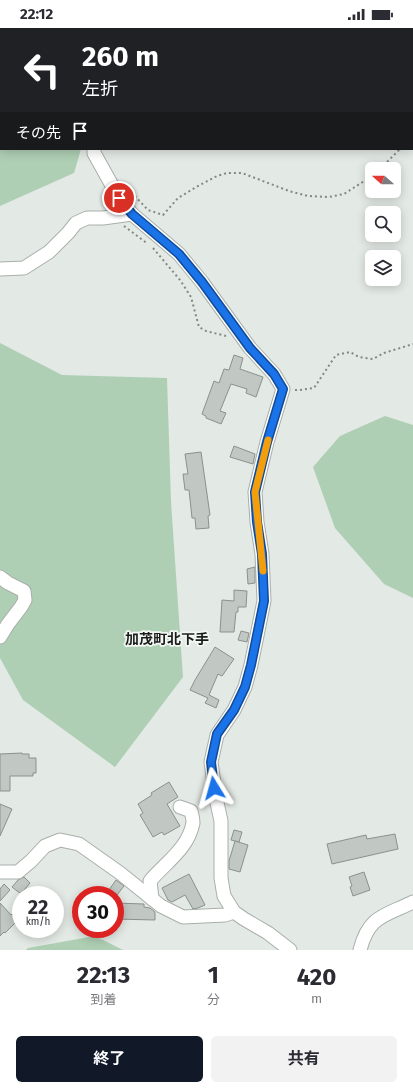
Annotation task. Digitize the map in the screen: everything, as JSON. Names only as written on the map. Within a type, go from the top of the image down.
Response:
[{"type":"street","points":[[94,150],[94,153],[119,198],[132,214],[179,254],[202,282],[244,340],[274,374],[283,389],[267,442],[255,492],[257,522],[262,554],[264,601],[245,687],[234,710],[217,734],[211,762],[221,821],[221,878],[224,896],[234,912],[268,933],[290,950]]},
{"type":"street","points":[[0,269],[24,268],[49,252],[68,234],[76,223],[87,218],[132,214]]},
{"type":"street","points":[[0,577],[24,591],[25,600],[0,637]]},
{"type":"street","points":[[152,899],[150,881],[177,854],[188,837],[193,822],[191,811],[180,807]]},
{"type":"street","points":[[0,872],[18,872],[45,846],[60,840],[79,844],[120,873],[161,906],[183,917],[225,915],[234,912]]},
{"type":"street","points":[[360,950],[363,939],[373,922],[413,902]]},
{"type":"path","points":[[387,162],[399,150]]},
{"type":"path","points":[[116,192],[132,193],[148,210],[163,215],[178,198],[217,176],[227,173],[242,174],[289,191],[308,196],[329,197],[344,194],[365,180]]},
{"type":"path","points":[[112,216],[152,247],[180,280],[191,297],[199,326],[206,331],[244,340]]},
{"type":"path","points":[[283,389],[300,390],[314,388],[336,356],[350,352],[359,357],[373,360],[384,353],[413,344]]},
{"type":"green space","points":[[0,150],[81,150],[74,173],[0,206]]},
{"type":"green space","points":[[0,343],[62,375],[167,378],[171,502],[183,677],[115,767],[23,700],[0,658]]},
{"type":"green space","points":[[385,416],[413,425],[413,598],[384,584],[335,528],[313,467],[340,436]]},
{"type":"green space","points":[[84,938],[99,938],[123,950],[26,950],[28,948]]},
{"type":"building","points":[[234,355],[243,358],[240,369],[263,377],[256,397],[246,393],[247,389],[231,384],[220,411],[226,413],[221,424],[206,418],[206,416],[202,414],[214,381],[219,383],[224,369],[229,370]]},
{"type":"building","points":[[234,446],[255,454],[253,464],[230,457]]},
{"type":"building","points":[[201,452],[210,515],[208,516],[209,528],[196,529],[195,518],[192,518],[189,490],[185,490],[183,474],[188,474],[185,454]]},
{"type":"building","points":[[255,567],[255,583],[248,584],[247,569]]},
{"type":"building","points":[[234,590],[247,591],[246,607],[238,607],[234,632],[220,632],[222,600],[234,601]]},
{"type":"building","points":[[241,631],[249,633],[247,642],[238,640]]},
{"type":"building","points":[[215,647],[234,659],[222,676],[218,674],[209,695],[219,700],[216,708],[205,703],[208,698],[190,690]]},
{"type":"building","points":[[0,754],[29,754],[29,758],[36,758],[36,773],[33,773],[33,776],[10,776],[10,791],[0,791]]},
{"type":"building","points":[[169,782],[178,797],[167,804],[180,826],[164,835],[162,832],[153,837],[140,815],[143,813],[138,804],[152,795],[151,793]]},
{"type":"building","points":[[0,804],[12,809],[0,836]]},
{"type":"building","points":[[234,830],[242,832],[239,842],[231,840]]},
{"type":"building","points":[[395,834],[398,849],[332,864],[327,844],[366,835],[367,839]]},
{"type":"building","points":[[235,841],[248,845],[240,872],[229,869],[229,861]]},
{"type":"building","points":[[364,872],[370,890],[353,896],[349,877]]},
{"type":"building","points":[[189,874],[205,905],[193,909],[185,895],[172,902],[168,900],[162,888]]},
{"type":"building","points":[[24,877],[30,883],[28,886],[13,886],[18,880]]},
{"type":"building","points":[[116,880],[124,886],[112,886]]},
{"type":"building","points":[[4,884],[10,890],[0,901],[0,889]]},
{"type":"building","points":[[0,903],[11,915],[12,914],[12,926],[0,936]]},
{"type":"building","points":[[124,903],[144,904],[144,907],[150,908],[155,912],[155,920],[124,919]]},
{"type":"slow traffic","points":[[263,571],[255,492],[268,440]]},
{"type":"district","name":"加茂町北下手","points":[[167,639]]},
{"type":"route","points":[[119,198],[132,214],[179,254],[202,282],[250,348],[274,374],[283,389],[267,442],[255,492],[257,522],[262,554],[264,601],[245,687],[234,710],[217,734],[211,762],[214,788]]}]
